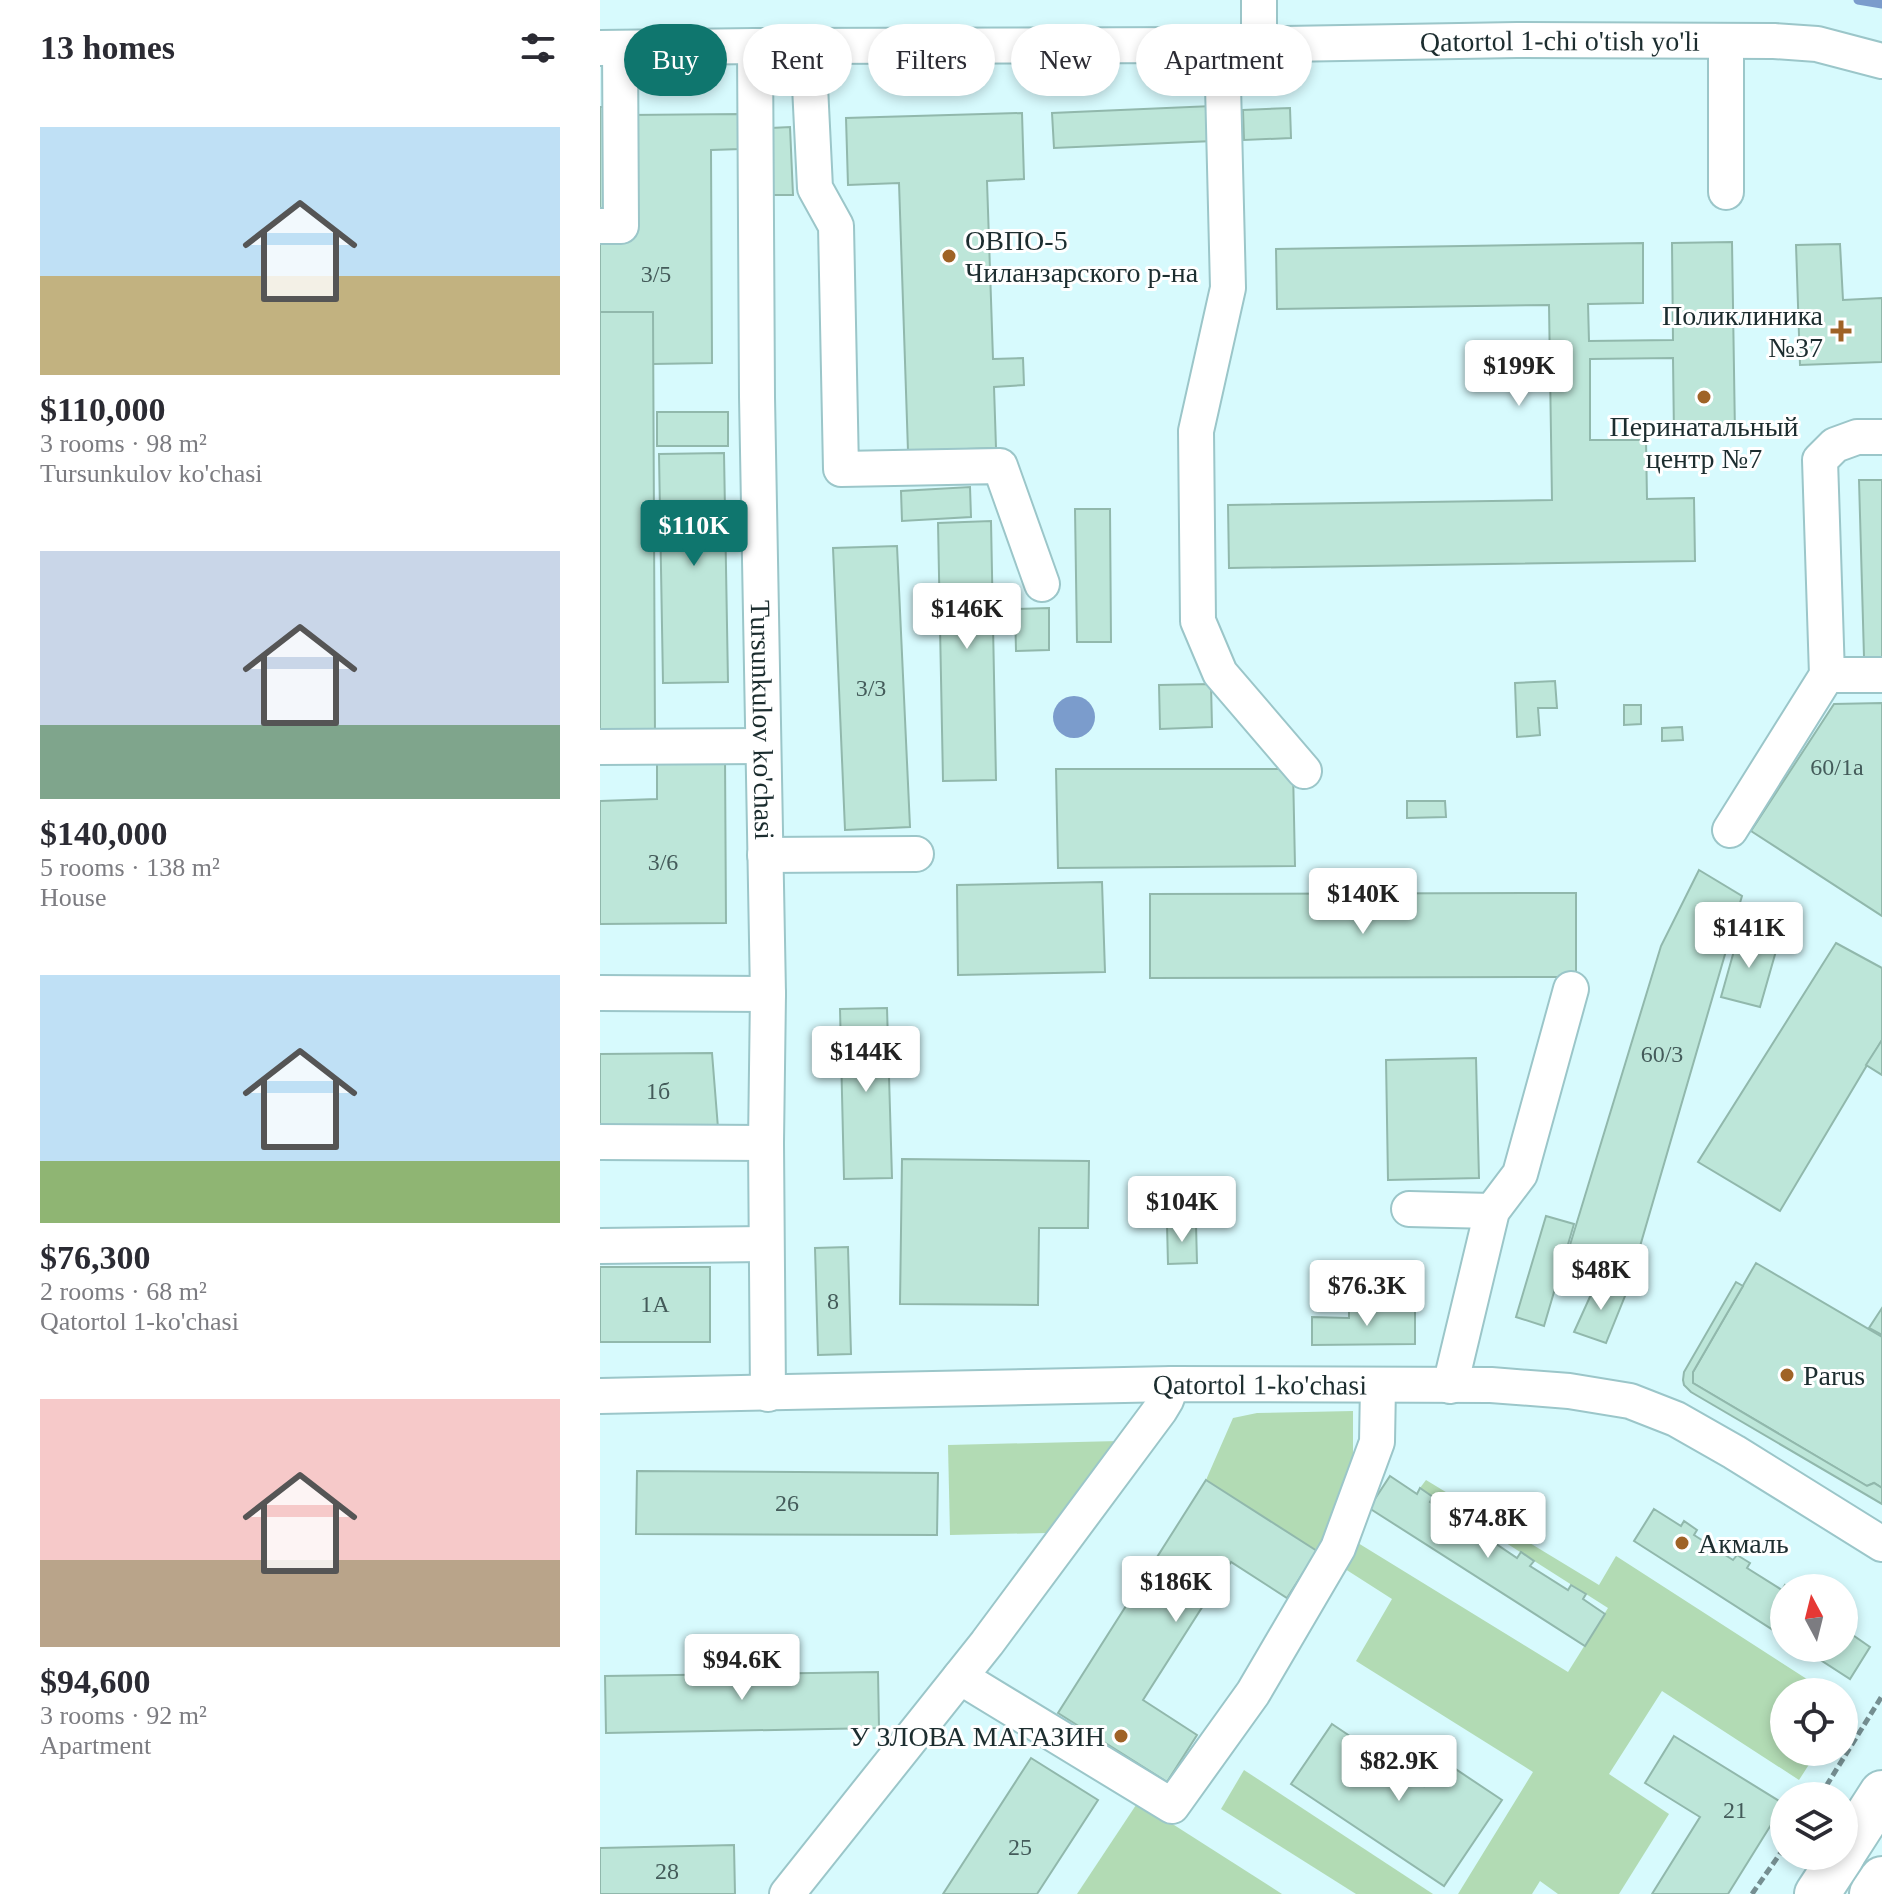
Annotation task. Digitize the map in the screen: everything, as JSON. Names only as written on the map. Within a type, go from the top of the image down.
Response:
[{"type":"main road","points":[[1858,1831],[1882,1793]]},
{"type":"main road","points":[[1817,1894],[1833,1870]]},
{"type":"main road","points":[[1872,1894],[1882,1879]]},
{"type":"street","points":[[1259,1],[1259,24]]},
{"type":"street","points":[[1726,41],[1726,192]]},
{"type":"street","name":"Qatortol 1-chi o'tish yo'li","points":[[1312,43],[1774,41],[1817,44],[1882,61]]},
{"type":"street","name":"Qatortol 1-chi o'tish yo'li","points":[[852,45],[1136,45]]},
{"type":"street","name":"Qatortol 1-chi o'tish yo'li","points":[[610,48],[743,46]]},
{"type":"street","points":[[600,226],[621,226],[610,48]]},
{"type":"street","name":"Tursunkulov ko'chasi","points":[[755,96],[768,994],[768,1394]]},
{"type":"street","points":[[810,96],[815,188],[836,226],[841,469],[1000,466],[1042,584]]},
{"type":"street","points":[[1223,96],[1228,288],[1196,431],[1198,621],[1220,673],[1304,771]]},
{"type":"street","points":[[1730,830],[1827,675],[1820,460],[1835,445],[1857,437],[1882,437]]},
{"type":"street","points":[[1827,675],[1882,675]]},
{"type":"street","points":[[600,747],[763,746]]},
{"type":"street","points":[[765,855],[916,854]]},
{"type":"street","points":[[1450,1386],[1492,1211],[1520,1174],[1571,989]]},
{"type":"street","points":[[600,993],[768,994]]},
{"type":"street","points":[[600,1142],[766,1143]]},
{"type":"street","points":[[1409,1209],[1492,1211]]},
{"type":"street","points":[[600,1246],[766,1244]]},
{"type":"street","points":[[787,1894],[987,1643],[1160,1410],[1172,1384]]},
{"type":"street","name":"Qatortol 1-ko'chasi","points":[[600,1396],[1172,1384],[1511,1386],[1569,1391],[1613,1397],[1676,1419],[1882,1544]]},
{"type":"street","points":[[960,1677],[1172,1806],[1253,1693],[1338,1548],[1377,1442],[1378,1386]]},
{"type":"path","points":[[1829,1782],[1882,1696]]},
{"type":"path","points":[[1752,1894],[1770,1868]]},
{"type":"green space","points":[[1353,1411],[1353,1512],[1358,1543],[1568,1672],[1608,1608],[1420,1488],[1426,1480],[1599,1585],[1616,1556],[1770,1655],[1770,1662],[1780,1662],[1805,1678],[1770,1678],[1770,1761],[1662,1691],[1609,1774],[1669,1814],[1619,1894],[1558,1894],[1540,1881],[1532,1894],[1458,1894],[1533,1772],[1356,1661],[1392,1599],[1206,1480],[1233,1418],[1257,1413]]},
{"type":"green space","points":[[1119,1441],[1048,1533],[950,1535],[948,1445]]},
{"type":"green space","points":[[1777,1766],[1808,1766],[1799,1780]]},
{"type":"green space","points":[[1244,1770],[1433,1894],[1356,1894],[1221,1809]]},
{"type":"green space","points":[[1138,1802],[1282,1894],[1077,1894]]},
{"type":"water","points":[[1074,696],[1089,702],[1095,717],[1089,732],[1074,738],[1059,732],[1053,717],[1059,702]]},
{"type":"building","points":[[1212,106],[1213,141],[1054,148],[1052,113]]},
{"type":"building","points":[[600,107],[612,107],[612,215],[600,215]]},
{"type":"building","points":[[1290,108],[1291,138],[1244,140],[1243,110]]},
{"type":"building","points":[[1022,113],[1024,179],[987,181],[993,359],[1023,358],[1024,385],[994,387],[996,448],[908,451],[899,183],[848,185],[846,118]]},
{"type":"building","points":[[741,114],[741,149],[711,150],[712,363],[653,364],[653,312],[600,312],[600,236],[629,115]]},
{"type":"building","points":[[790,127],[793,195],[773,195],[771,128]]},
{"type":"building","name":"Перинатальный центр №7","points":[[1732,242],[1735,434],[1674,435],[1673,358],[1590,359],[1590,440],[1646,440],[1647,499],[1694,498],[1695,561],[1229,568],[1228,505],[1552,500],[1549,305],[1277,309],[1276,249],[1643,243],[1643,303],[1588,304],[1589,341],[1673,340],[1672,243]]},
{"type":"building","name":"Поликлиника №37","points":[[1840,244],[1843,300],[1882,298],[1882,362],[1800,365],[1796,245]]},
{"type":"building","points":[[600,312],[653,312],[655,740],[600,740]]},
{"type":"building","points":[[657,412],[728,412],[728,446],[657,446]]},
{"type":"building","points":[[724,453],[728,682],[663,683],[659,454]]},
{"type":"building","points":[[1859,480],[1882,480],[1882,657],[1864,657]]},
{"type":"building","points":[[970,487],[971,517],[902,521],[901,491]]},
{"type":"building","points":[[1075,509],[1110,509],[1111,642],[1077,642]]},
{"type":"building","points":[[991,521],[996,780],[943,781],[938,523]]},
{"type":"building","points":[[897,546],[910,827],[845,830],[833,548]]},
{"type":"building","points":[[1049,608],[1049,650],[1016,651],[1015,609]]},
{"type":"building","points":[[1555,681],[1557,708],[1538,708],[1540,735],[1517,737],[1515,683]]},
{"type":"building","points":[[1211,684],[1212,727],[1160,729],[1159,685]]},
{"type":"building","points":[[1882,703],[1882,916],[1751,831],[1834,704]]},
{"type":"building","points":[[1624,705],[1641,705],[1641,724],[1624,725]]},
{"type":"building","points":[[1682,727],[1683,740],[1662,741],[1662,728]]},
{"type":"building","points":[[725,755],[726,923],[600,924],[600,801],[657,799],[657,756]]},
{"type":"building","points":[[1056,769],[1293,769],[1295,866],[1058,868]]},
{"type":"building","points":[[1407,801],[1445,801],[1446,817],[1407,818]]},
{"type":"building","points":[[1699,870],[1742,896],[1627,1291],[1563,1268],[1661,946]]},
{"type":"building","points":[[1102,882],[1105,972],[958,975],[957,885]]},
{"type":"building","points":[[1576,893],[1576,977],[1150,978],[1150,894]]},
{"type":"building","points":[[1739,933],[1778,944],[1760,1007],[1721,997]]},
{"type":"building","points":[[1836,943],[1882,968],[1882,1040],[1780,1211],[1698,1162]]},
{"type":"building","points":[[887,1008],[892,1178],[844,1179],[840,1009]]},
{"type":"building","points":[[1882,1040],[1882,1075],[1866,1065]]},
{"type":"building","points":[[712,1053],[718,1128],[600,1129],[600,1054]]},
{"type":"building","points":[[1476,1058],[1479,1178],[1388,1180],[1386,1060]]},
{"type":"building","points":[[902,1159],[1089,1161],[1088,1228],[1039,1228],[1038,1305],[900,1304]]},
{"type":"building","points":[[1546,1216],[1574,1224],[1544,1326],[1516,1317]]},
{"type":"building","points":[[1167,1224],[1196,1224],[1197,1263],[1168,1264]]},
{"type":"building","points":[[848,1247],[851,1354],[818,1355],[815,1248]]},
{"type":"building","name":"Parus","points":[[1756,1263],[1882,1337],[1882,1488],[1874,1483],[1867,1486],[1693,1383],[1693,1372]]},
{"type":"building","points":[[600,1267],[710,1267],[710,1342],[600,1342]]},
{"type":"building","points":[[1598,1279],[1627,1291],[1606,1343],[1574,1332]]},
{"type":"building","points":[[1736,1282],[1743,1286],[1693,1372],[1693,1383],[1867,1486],[1874,1483],[1882,1488],[1882,1504],[1684,1385],[1684,1372]]},
{"type":"building","points":[[1349,1308],[1415,1308],[1415,1344],[1312,1345],[1312,1317],[1349,1318]]},
{"type":"building","points":[[1882,1308],[1882,1335],[1869,1328]]},
{"type":"building","points":[[637,1471],[938,1473],[937,1535],[636,1534]]},
{"type":"building","points":[[1390,1476],[1417,1494],[1420,1488],[1433,1497],[1430,1502],[1469,1527],[1473,1522],[1486,1531],[1483,1535],[1517,1558],[1521,1552],[1534,1561],[1530,1566],[1568,1590],[1571,1585],[1586,1594],[1583,1599],[1605,1614],[1585,1646],[1369,1508]]},
{"type":"building","points":[[1206,1480],[1317,1551],[1287,1598],[1231,1562],[1143,1700],[1197,1735],[1167,1782],[1058,1713]]},
{"type":"building","points":[[1654,1509],[1681,1526],[1684,1521],[1697,1530],[1694,1535],[1733,1560],[1737,1555],[1750,1563],[1747,1568],[1770,1582],[1770,1628],[1634,1541]]},
{"type":"building","points":[[1858,1639],[1870,1647],[1848,1678],[1824,1662],[1858,1662]]},
{"type":"building","points":[[878,1672],[879,1728],[606,1733],[605,1676]]},
{"type":"building","points":[[1332,1724],[1424,1786],[1442,1760],[1502,1800],[1444,1886],[1291,1784]]},
{"type":"building","points":[[1674,1736],[1770,1795],[1770,1826],[1728,1894],[1652,1894],[1700,1817],[1645,1783]]},
{"type":"building","points":[[1031,1758],[1098,1800],[1037,1894],[943,1894]]},
{"type":"building","points":[[734,1845],[735,1894],[600,1894],[600,1848]]},
{"type":"waterway","points":[[1858,0],[1882,4]]},
{"type":"place","name":"ОВПО-5 Чиланзарского р-на","points":[[949,256]]},
{"type":"place","name":"Поликлиника №37","points":[[1841,331]]},
{"type":"place","name":"Перинатальный центр №7","points":[[1704,397]]},
{"type":"place","name":"Parus","points":[[1787,1375]]},
{"type":"place","name":"Акмаль","points":[[1682,1543]]},
{"type":"place","name":"У ЗЛОВА МАГАЗИН","points":[[1121,1736]]}]
